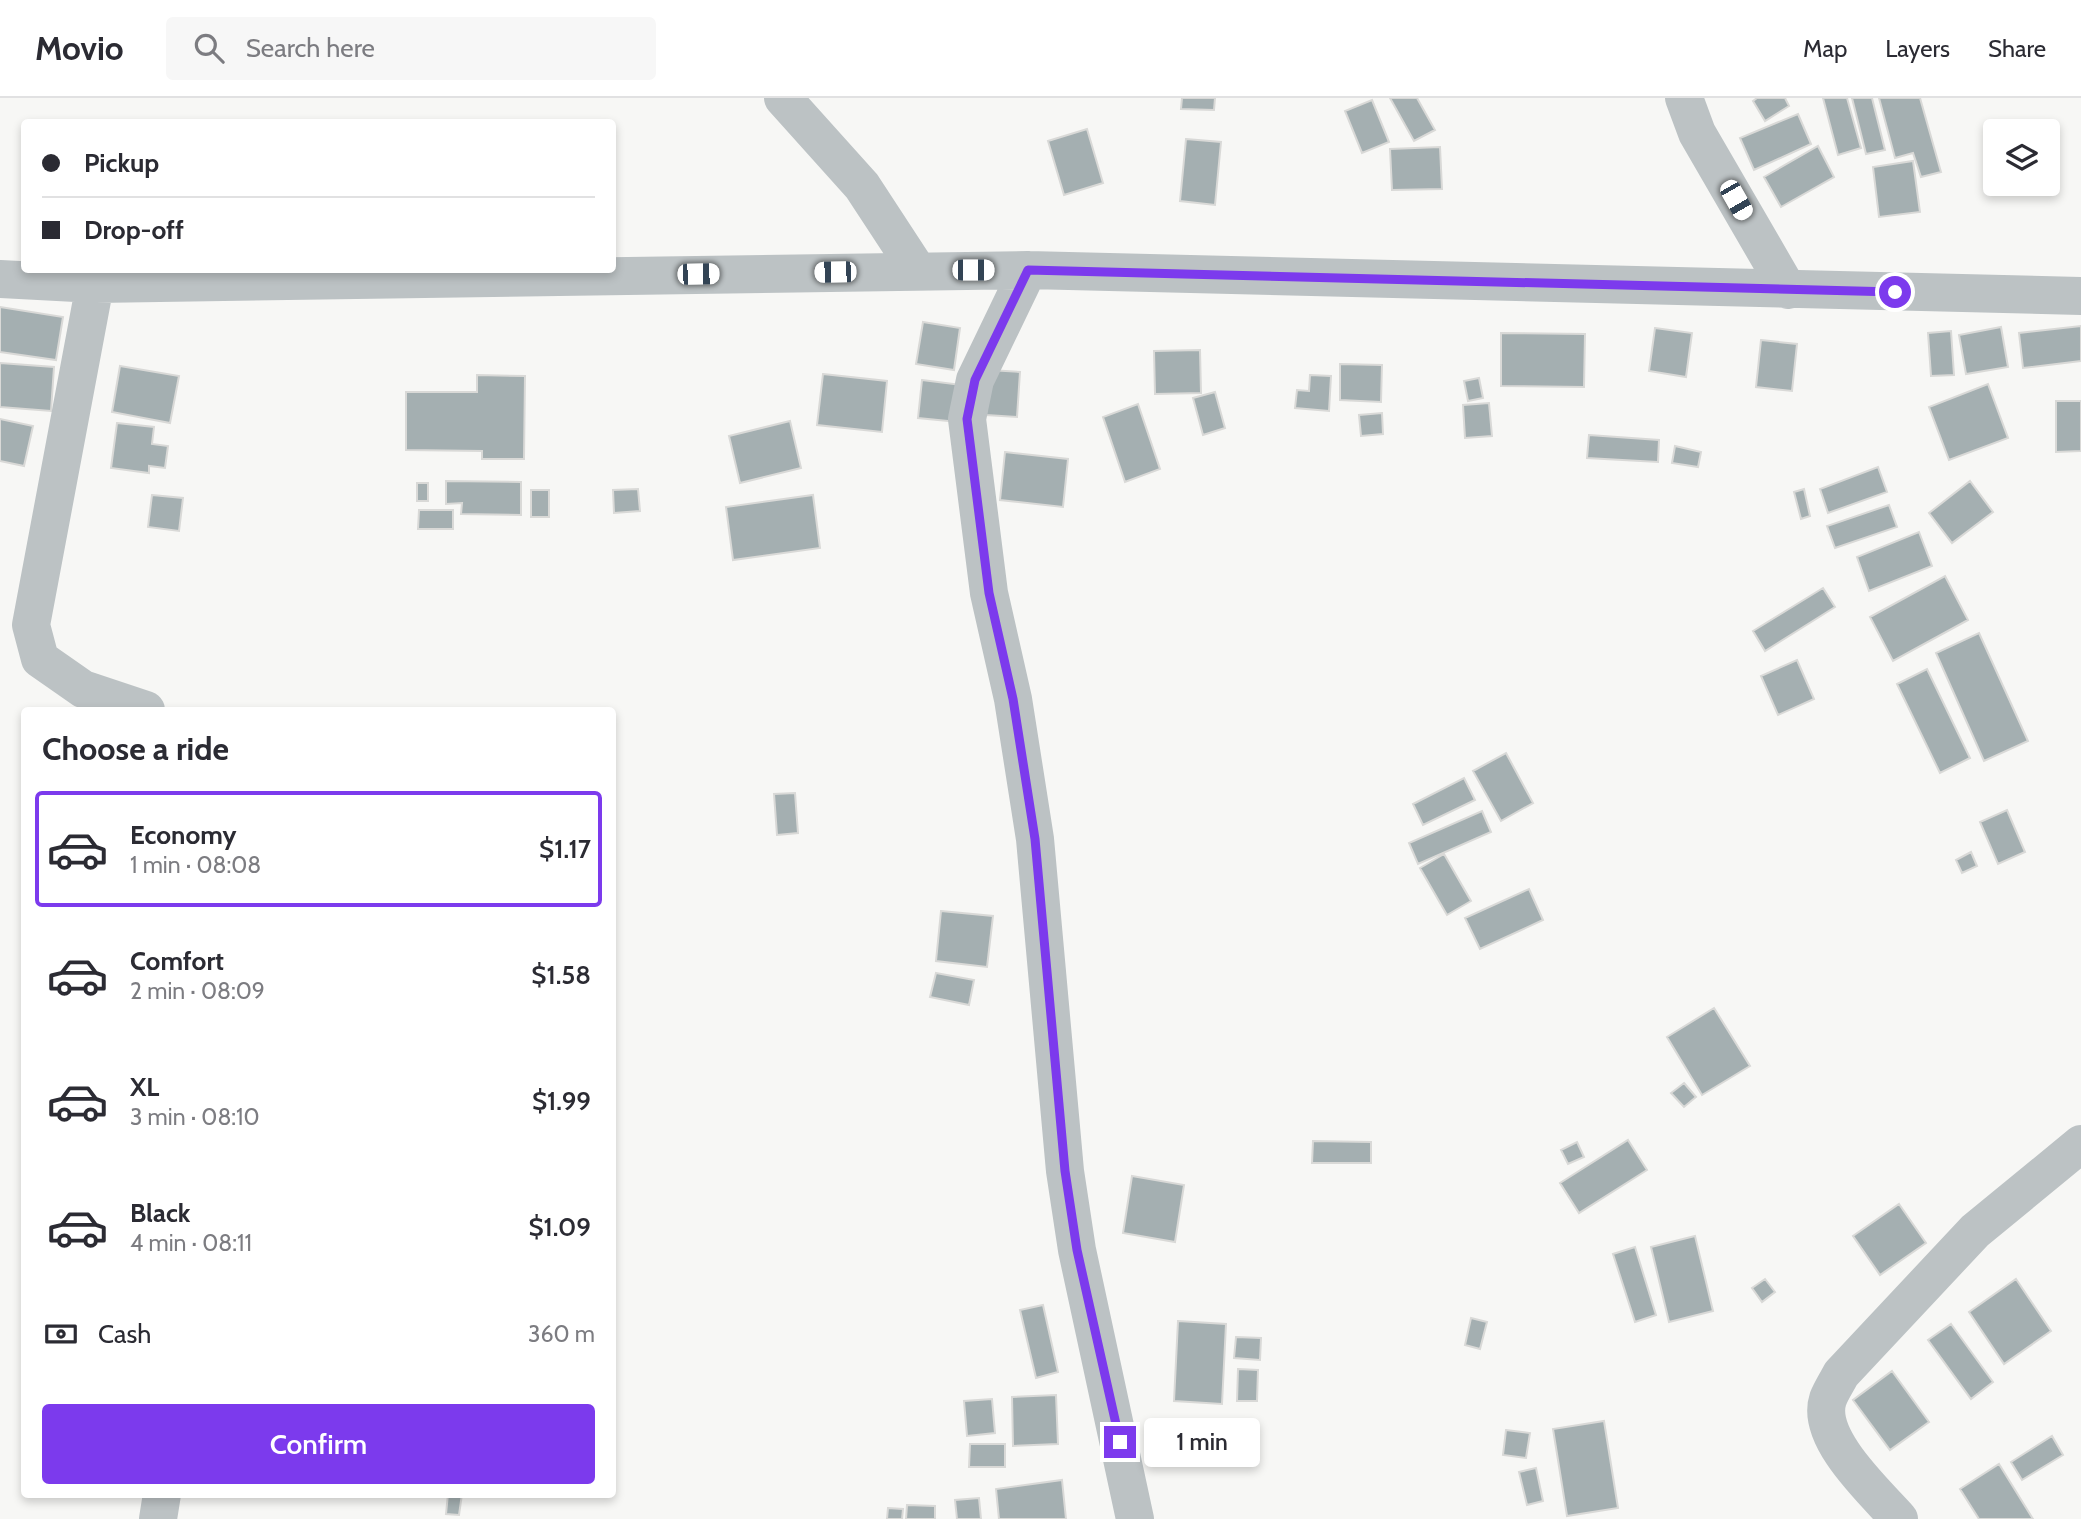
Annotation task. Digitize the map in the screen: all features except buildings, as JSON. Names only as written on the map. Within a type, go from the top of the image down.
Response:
[{"type":"street","points":[[783,98],[862,186],[917,270]]},
{"type":"street","points":[[1684,98],[1697,133],[1788,290]]},
{"type":"street","points":[[1028,270],[975,380],[967,419],[989,593],[1013,699],[1035,839],[1065,1171],[1077,1250],[1101,1350],[1135,1519]]},
{"type":"street","points":[[0,279],[94,284],[1028,270],[2081,296]]},
{"type":"street","points":[[94,284],[31,625],[40,659],[83,689],[137,707]]},
{"type":"street","points":[[1899,1519],[1840,1451],[1829,1428],[1827,1401],[1841,1374],[1975,1231],[2081,1144]]},
{"type":"street","points":[[158,1519],[161,1498]]},
{"type":"route","points":[[1120,1442],[1077,1250],[1065,1171],[1035,839],[1013,699],[989,593],[967,419],[975,380],[1028,270],[1895,292]]}]
